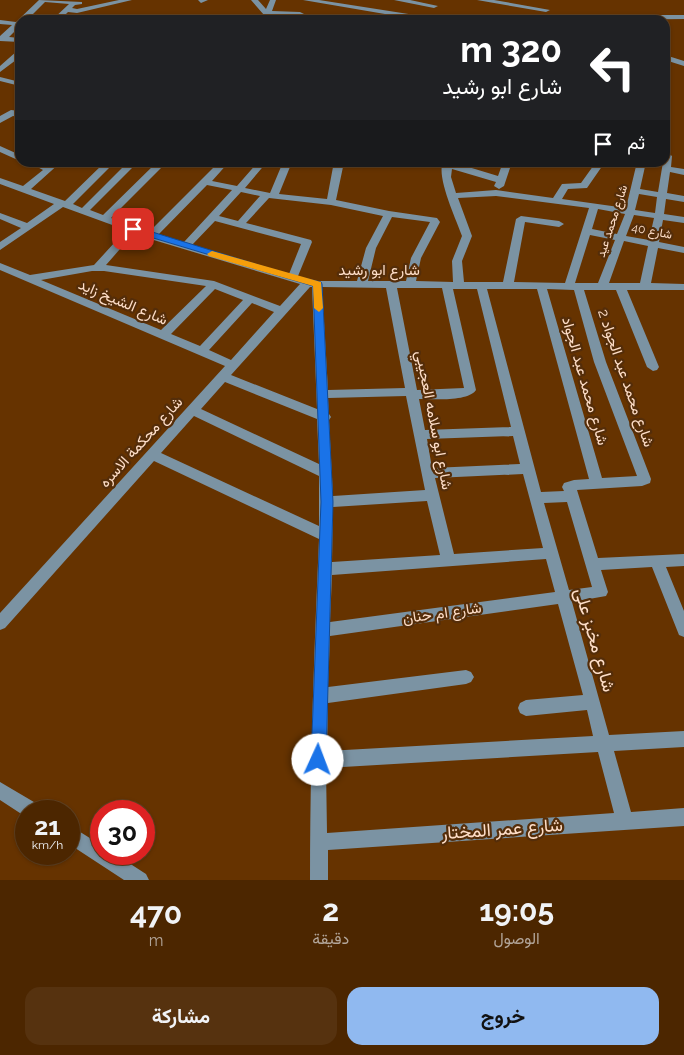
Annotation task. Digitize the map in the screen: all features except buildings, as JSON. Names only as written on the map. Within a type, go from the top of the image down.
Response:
[{"type":"street","points":[[28,15],[44,0],[81,2]]},
{"type":"street","points":[[67,10],[77,11],[128,0]]},
{"type":"street","points":[[254,0],[266,15]]},
{"type":"street","points":[[267,15],[273,0]]},
{"type":"street","points":[[301,15],[306,0],[388,15]]},
{"type":"street","points":[[397,0],[434,6]]},
{"type":"street","points":[[480,0],[546,10]]},
{"type":"street","points":[[62,15],[81,2]]},
{"type":"street","points":[[73,15],[77,11],[81,2]]},
{"type":"street","points":[[672,18],[684,17]]},
{"type":"street","points":[[672,18],[684,21]]},
{"type":"street","points":[[0,22],[15,22]]},
{"type":"street","points":[[2,39],[15,27]]},
{"type":"street","points":[[2,39],[15,40]]},
{"type":"street","points":[[0,70],[15,57]]},
{"type":"street","points":[[670,59],[684,64]]},
{"type":"street","points":[[0,78],[15,66]]},
{"type":"street","points":[[0,78],[15,82]]},
{"type":"street","points":[[0,150],[15,154]]},
{"type":"street","points":[[44,167],[49,169]]},
{"type":"street","points":[[24,190],[51,167]]},
{"type":"street","points":[[0,247],[64,204],[105,167]]},
{"type":"street","points":[[84,211],[129,167]]},
{"type":"street","points":[[105,219],[158,167]]},
{"type":"street","points":[[150,236],[221,167]]},
{"type":"street","points":[[186,246],[238,189],[271,167]]},
{"type":"street","points":[[240,224],[270,196],[274,167]]},
{"type":"street","points":[[331,202],[338,167]]},
{"type":"street","points":[[323,394],[464,393],[470,390],[456,333],[453,285],[458,256],[467,236],[446,177],[447,167]]},
{"type":"street","points":[[457,167],[501,180]]},
{"type":"street","points":[[496,193],[506,167]]},
{"type":"street","points":[[556,201],[565,186],[584,186],[597,167]]},
{"type":"street","name":"شارع محمد عيد","points":[[602,287],[630,212],[641,167]]},
{"type":"street","points":[[645,287],[666,169],[684,172]]},
{"type":"street","name":"شارع ابو رشيد","points":[[0,182],[150,236],[312,284],[682,287]]},
{"type":"street","points":[[205,182],[270,196],[331,202],[389,214],[433,220],[435,222],[416,258],[410,285]]},
{"type":"street","points":[[636,191],[684,199]]},
{"type":"street","points":[[453,196],[496,193],[684,220]]},
{"type":"street","points":[[574,286],[586,231],[594,206]]},
{"type":"street","points":[[362,285],[368,255],[380,227],[389,214]]},
{"type":"street","points":[[0,216],[28,227]]},
{"type":"street","points":[[212,217],[307,242],[308,244],[292,278]]},
{"type":"street","points":[[508,286],[521,219],[559,224]]},
{"type":"street","points":[[97,268],[133,229]]},
{"type":"street","name":"شارع 40","points":[[586,231],[684,250]]},
{"type":"street","name":"شارع الشيخ زايد","points":[[0,266],[233,365]]},
{"type":"street","points":[[30,278],[97,268],[214,284],[282,311]]},
{"type":"street","points":[[163,335],[214,284]]},
{"type":"street","points":[[312,284],[323,394],[327,502],[326,569],[321,630],[318,760],[320,880]]},
{"type":"street","name":"شارع محكمة الاسره","points":[[0,623],[222,376],[282,311],[312,284]]},
{"type":"street","name":"شارع ابو سلامه العجيبي","points":[[391,285],[419,435],[449,561]]},
{"type":"street","name":"شارع مخبز على","points":[[481,285],[528,469],[626,821]]},
{"type":"street","name":"شارع محمد عبد الجواد","points":[[541,286],[597,484]]},
{"type":"street","name":"شارع محمد عبد الجواد 2","points":[[574,286],[600,362],[645,479],[642,481],[597,484]]},
{"type":"street","points":[[620,287],[653,368]]},
{"type":"street","points":[[682,287],[684,300]]},
{"type":"street","points":[[202,352],[250,299]]},
{"type":"street","points":[[222,376],[324,417]]},
{"type":"street","points":[[192,410],[326,473]]},
{"type":"street","points":[[419,435],[518,431]]},
{"type":"street","points":[[152,454],[327,536]]},
{"type":"street","points":[[427,473],[528,469]]},
{"type":"street","points":[[597,484],[570,486],[568,490],[593,564],[684,560]]},
{"type":"street","points":[[327,502],[433,495]]},
{"type":"street","points":[[536,498],[571,496]]},
{"type":"street","points":[[326,569],[551,553]]},
{"type":"street","points":[[657,561],[684,630]]},
{"type":"street","name":"شارع ام حنان","points":[[321,630],[602,592],[593,564]]},
{"type":"street","points":[[320,696],[466,676]]},
{"type":"street","points":[[526,708],[593,702]]},
{"type":"street","points":[[318,760],[684,739]]},
{"type":"street","points":[[0,790],[15,800]]},
{"type":"street","name":"شارع عمر المختار","points":[[320,842],[684,817]]},
{"type":"street","points":[[80,841],[140,880]]},
{"type":"slow traffic","points":[[212,254],[307,283],[317,284],[319,308]]},
{"type":"route","points":[[133,229],[150,236],[307,283],[317,284],[327,502],[326,569],[321,630],[318,760]]}]
